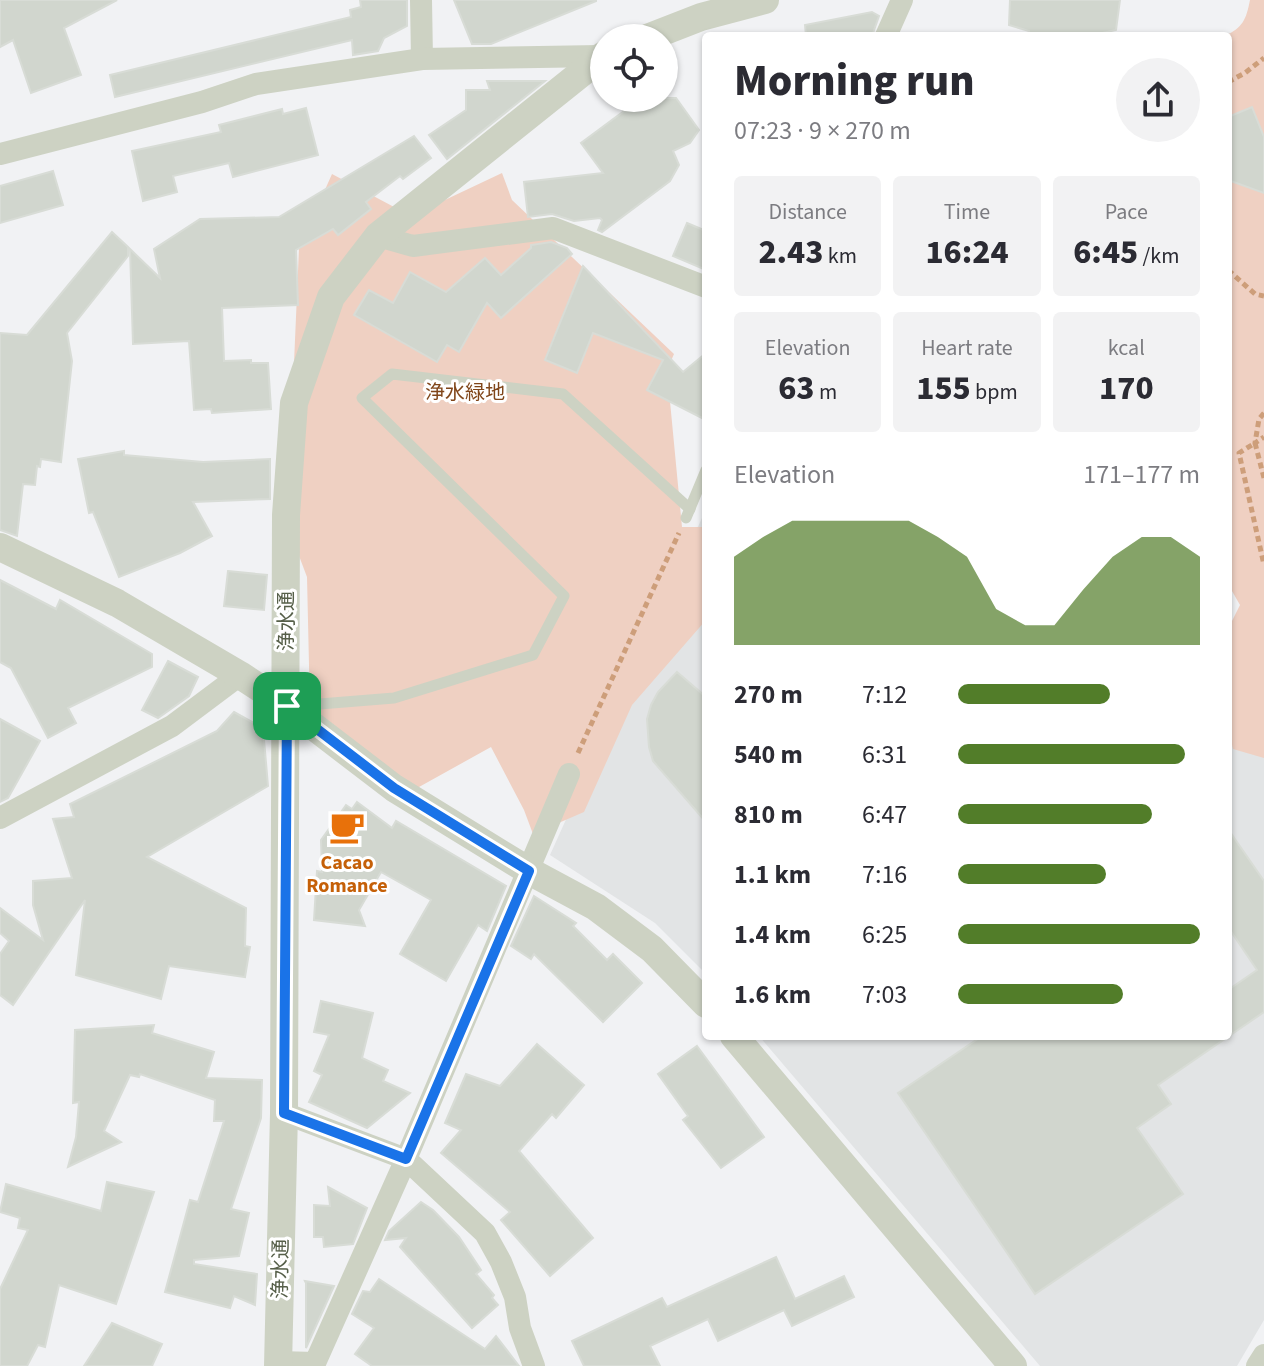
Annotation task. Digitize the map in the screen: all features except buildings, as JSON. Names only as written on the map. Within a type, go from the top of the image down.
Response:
[{"type":"street","points":[[421,0],[422,59]]},
{"type":"street","points":[[678,26],[765,0]]},
{"type":"street","points":[[888,32],[902,0]]},
{"type":"street","points":[[0,154],[202,102],[256,84],[422,59],[590,56]]},
{"type":"street","name":"浄水通","points":[[278,1364],[284,1113],[286,515],[294,403],[331,297],[378,236],[590,66]]},
{"type":"street","points":[[378,236],[413,246],[553,228],[702,285]]},
{"type":"street","points":[[0,547],[117,603],[240,675],[287,706],[394,788],[529,871],[596,907],[652,949],[702,1000]]},
{"type":"street","points":[[0,818],[172,726],[240,675]]},
{"type":"street","points":[[278,1364],[315,1363],[406,1159],[569,774]]},
{"type":"street","points":[[737,1040],[1013,1366]]},
{"type":"street","points":[[284,1113],[406,1159],[485,1233],[515,1297],[520,1328],[534,1366]]},
{"type":"street","points":[[1257,1366],[1264,1355]]},
{"type":"lane","points":[[287,706],[394,698],[533,655],[564,596],[362,398],[392,374],[563,394],[688,513],[702,480]]},
{"type":"path","points":[[1232,80],[1264,58]]},
{"type":"path","points":[[1232,274],[1255,294],[1264,296]]},
{"type":"path","points":[[1264,413],[1259,419],[1255,443],[1264,478]]},
{"type":"path","points":[[1263,561],[1239,453],[1264,437]]},
{"type":"path","points":[[569,774],[688,513]]},
{"type":"shaded area","points":[[702,518],[702,970],[655,923],[550,855]]},
{"type":"shaded area","points":[[1232,745],[1264,757],[1264,1320],[1237,1366],[1040,1366],[762,1040],[1232,1040]]},
{"type":"green space","points":[[1250,0],[1264,0],[1264,758],[1233,749],[1232,745],[1232,621],[1240,605],[1232,591],[1231,32],[1243,22]]},
{"type":"green space","name":"浄水緑地","points":[[502,173],[512,200],[674,354],[667,370],[682,527],[702,527],[702,625],[632,705],[584,812],[533,834],[491,747],[410,792],[310,709],[307,577],[287,524],[299,248],[332,174],[411,216]]},
{"type":"place","name":"Cacao Romance","points":[[347,827]]},
{"type":"route","points":[[287,706],[394,788],[529,871],[406,1159],[284,1113],[287,706]]}]
